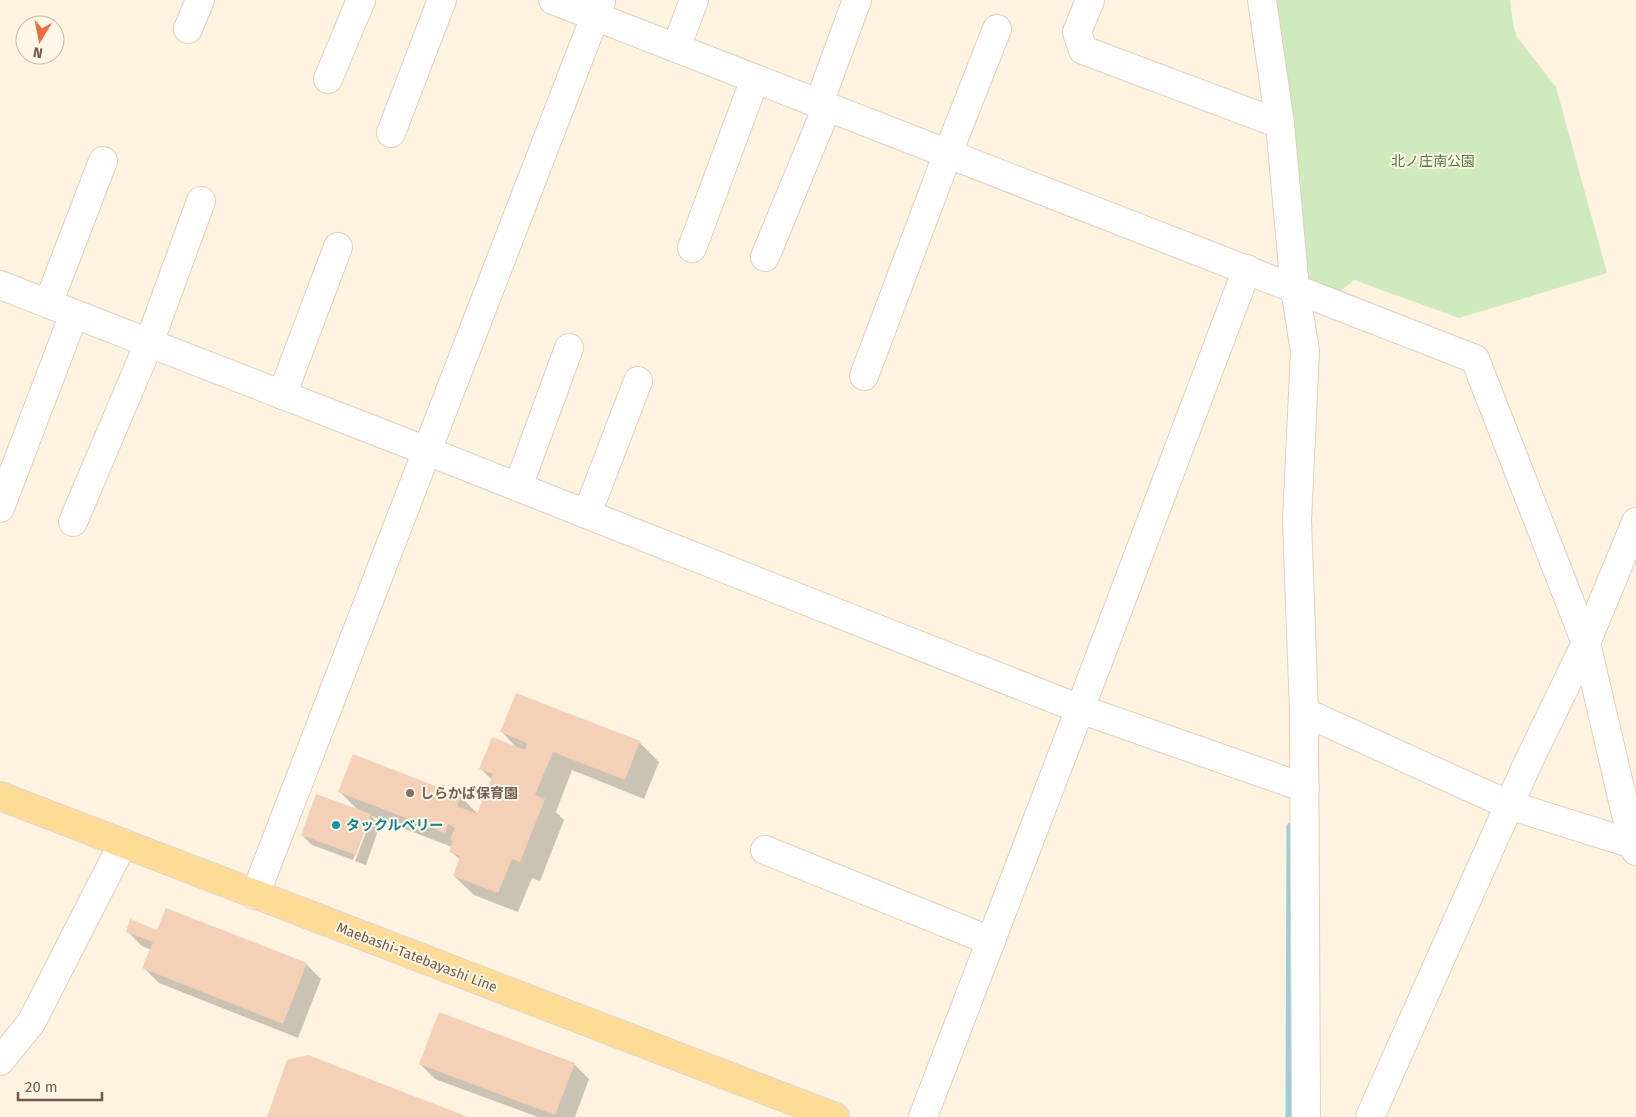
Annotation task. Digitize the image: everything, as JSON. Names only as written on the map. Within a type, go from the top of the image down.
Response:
[{"type":"main road","name":"Maebashi-Tatebayashi Line","points":[[0,796],[835,1117]]},
{"type":"street","points":[[188,29],[200,0]]},
{"type":"street","points":[[328,79],[361,0]]},
{"type":"street","points":[[391,132],[442,0]]},
{"type":"street","points":[[553,0],[598,8],[676,48],[1475,359],[1586,643],[1635,846]]},
{"type":"street","points":[[676,48],[694,0]]},
{"type":"street","points":[[766,257],[823,105],[857,0]]},
{"type":"street","points":[[1090,0],[1078,32],[1083,50],[1280,124]]},
{"type":"street","points":[[1262,0],[1280,124],[1295,289],[1305,351],[1297,521],[1304,712],[1306,1117]]},
{"type":"street","points":[[255,894],[598,8]]},
{"type":"street","points":[[864,376],[997,29]]},
{"type":"street","points":[[692,248],[755,79]]},
{"type":"street","points":[[48,304],[102,161]]},
{"type":"street","points":[[73,522],[149,343],[201,201]]},
{"type":"street","points":[[282,395],[338,247]]},
{"type":"street","points":[[923,1117],[1247,269]]},
{"type":"street","points":[[0,285],[427,451],[1080,709],[1305,788]]},
{"type":"street","points":[[0,508],[74,314]]},
{"type":"street","points":[[518,487],[569,348]]},
{"type":"street","points":[[587,514],[638,381]]},
{"type":"street","points":[[1370,1117],[1526,766],[1586,643],[1636,522]]},
{"type":"street","points":[[1304,712],[1509,805],[1635,846]]},
{"type":"street","points":[[0,1060],[31,1023],[123,843]]},
{"type":"street","points":[[765,850],[991,941]]},
{"type":"green space","name":"北ノ庄南公園","points":[[1273,0],[1510,0],[1513,24],[1517,37],[1556,87],[1607,273],[1459,318],[1354,280],[1334,296],[1308,281]]},
{"type":"building","points":[[516,693],[640,741],[625,780],[553,752],[535,795],[545,799],[520,862],[512,859],[498,893],[453,876],[460,856],[449,852],[453,841],[450,839],[455,828],[448,824],[445,833],[338,792],[353,754],[461,796],[457,806],[477,814],[493,774],[479,769],[492,737],[525,750],[527,743],[500,732]]},
{"type":"building","name":"タックルベリー","points":[[316,794],[371,814],[356,855],[301,835]]},
{"type":"building","points":[[166,908],[307,963],[283,1024],[142,968],[153,942],[126,932],[130,919],[157,930]]},
{"type":"building","points":[[439,1012],[575,1063],[555,1115],[419,1064]]},
{"type":"building","points":[[308,1055],[468,1117],[267,1117],[287,1060]]},
{"type":"waterway","points":[[1290,1117],[1291,827]]},
{"type":"place","name":"しらかば保育園","points":[[410,793]]},
{"type":"place","name":"タックルベリー","points":[[336,825]]}]
